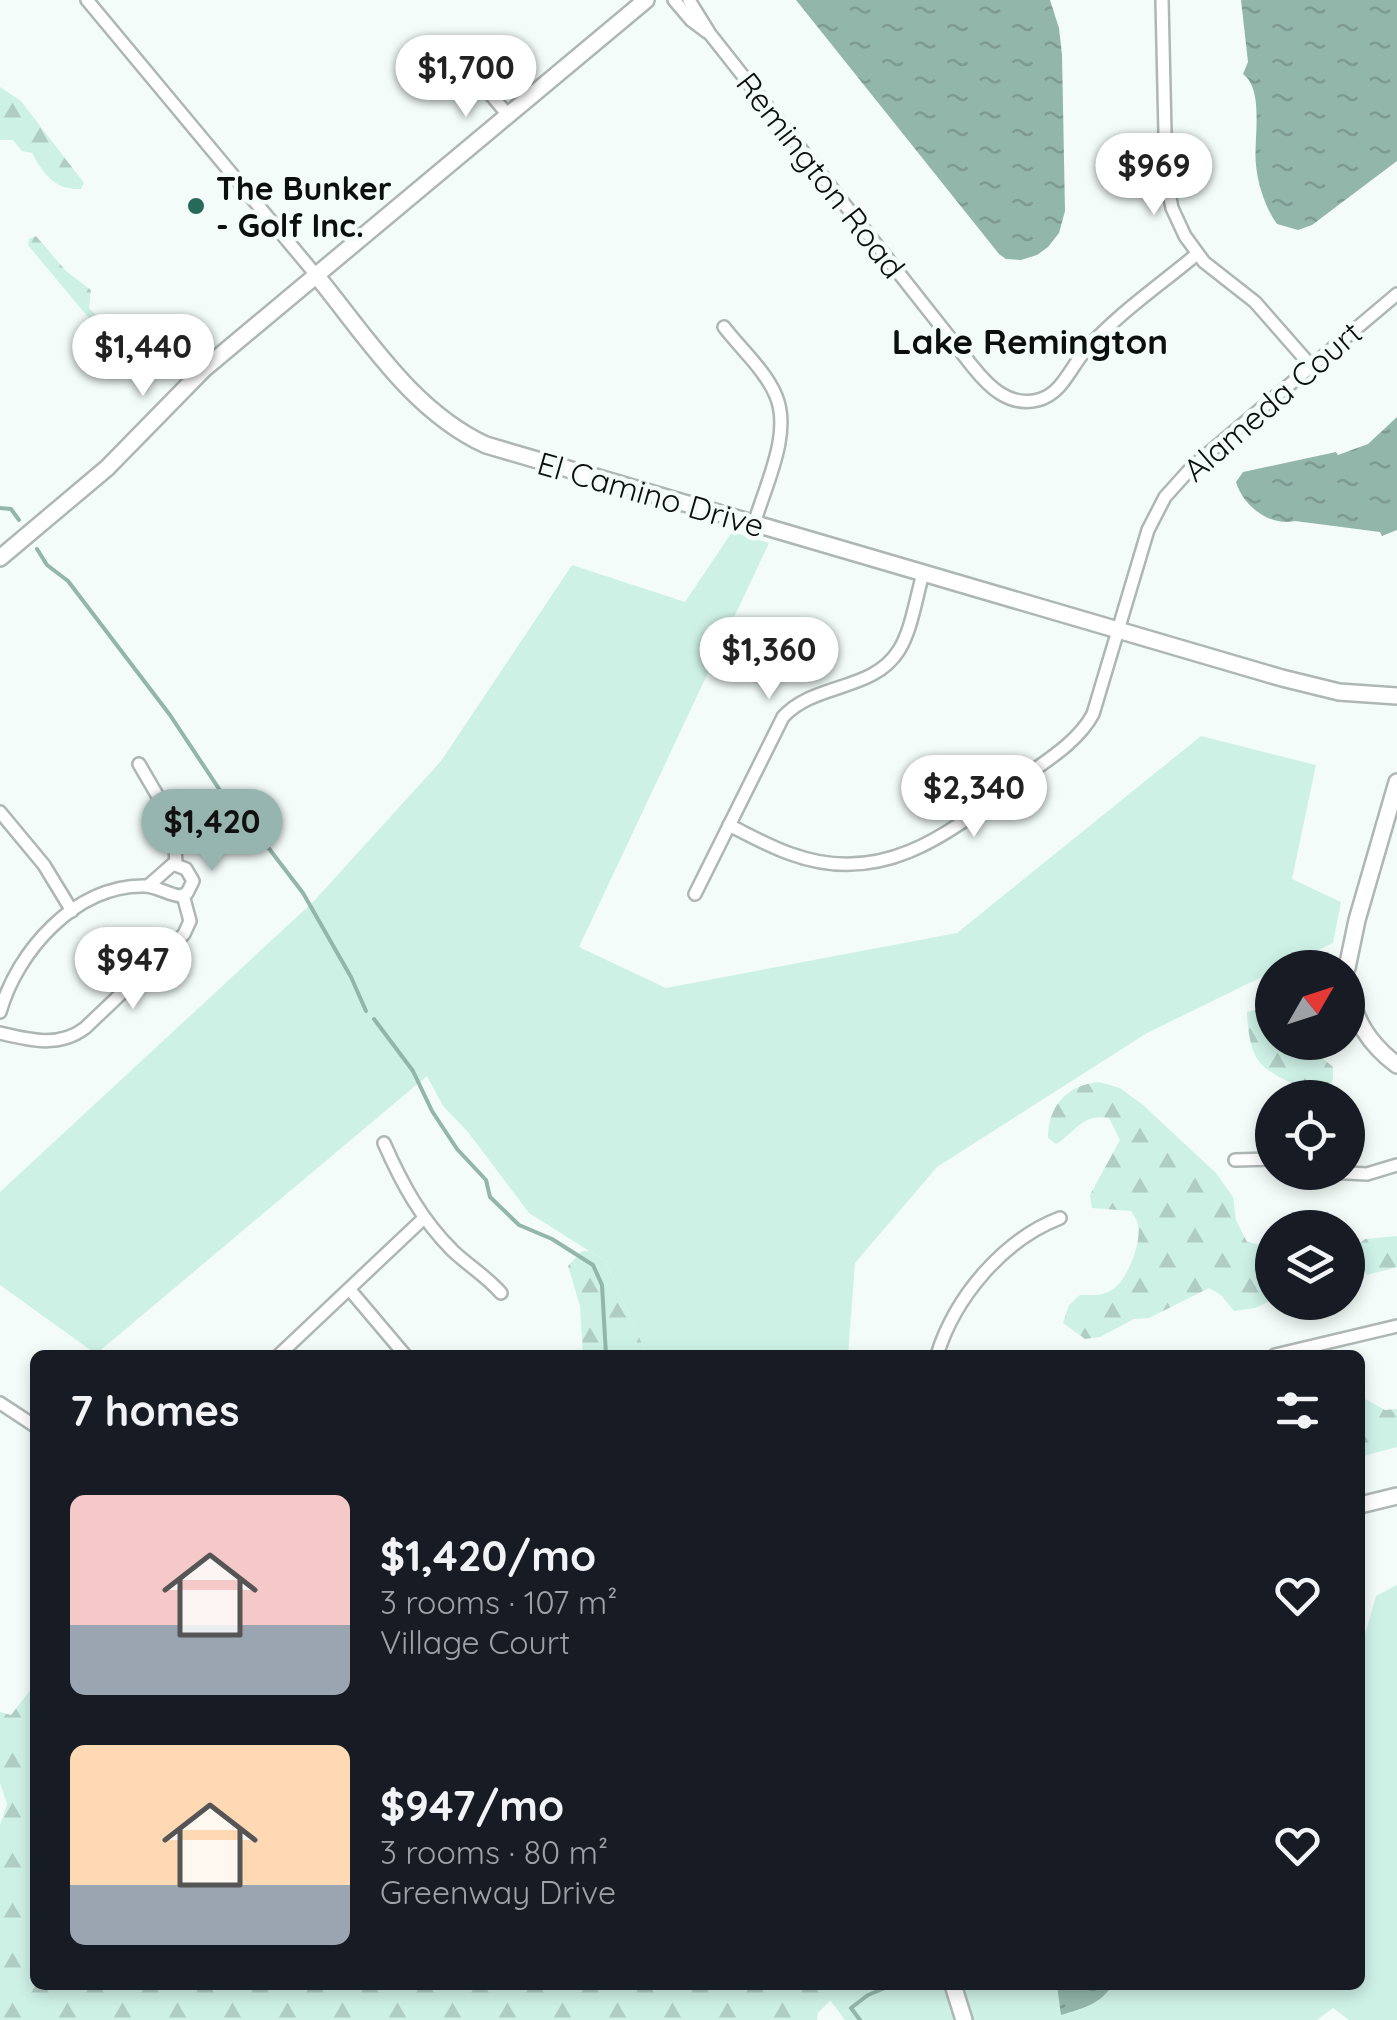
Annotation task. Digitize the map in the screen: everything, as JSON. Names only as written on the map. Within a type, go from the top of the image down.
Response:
[{"type":"street","name":"El Camino Drive","points":[[86,0],[400,378],[454,429],[496,448],[1324,689],[1397,696]]},
{"type":"street","points":[[0,558],[107,468],[204,370],[646,0]]},
{"type":"street","name":"Remington Road","points":[[674,0],[710,34]]},
{"type":"street","name":"Remington Road","points":[[689,0],[710,34],[973,367],[1001,395],[1037,400],[1056,389],[1092,342],[1197,254]]},
{"type":"street","points":[[1162,0],[1166,178],[1172,208],[1197,254],[1254,302],[1312,367]]},
{"type":"street","points":[[448,44],[508,115]]},
{"type":"street","name":"Alameda Court","points":[[728,825],[794,856],[826,863],[892,858],[936,841],[1082,731],[1093,714],[1148,530],[1165,497],[1192,467],[1397,294]]},
{"type":"street","points":[[724,328],[772,388],[781,410],[780,435],[754,524]]},
{"type":"street","points":[[694,894],[775,730],[790,710],[804,700],[873,674],[898,652],[924,574]]},
{"type":"street","points":[[139,764],[174,824],[176,865]]},
{"type":"street","points":[[1351,950],[1357,920],[1393,813],[1397,782]]},
{"type":"street","points":[[0,812],[44,865],[72,911]]},
{"type":"street","points":[[0,1012],[6,991],[26,955],[72,911],[107,894],[148,886],[174,896],[183,895],[193,881],[186,869],[176,865],[165,868],[148,886]]},
{"type":"street","points":[[0,1033],[50,1042],[76,1035],[184,934],[190,921],[183,895]]},
{"type":"street","points":[[1365,1032],[1397,1066]]},
{"type":"street","points":[[384,1143],[404,1187],[424,1218],[501,1293]]},
{"type":"street","points":[[1234,1160],[1255,1159]]},
{"type":"street","points":[[1365,1174],[1397,1165]]},
{"type":"street","points":[[284,1350],[424,1218]]},
{"type":"street","points":[[939,1350],[958,1306],[986,1273],[1025,1237],[1060,1218]]},
{"type":"street","points":[[350,1290],[402,1350]]},
{"type":"street","points":[[1295,1350],[1397,1326]]},
{"type":"street","points":[[0,1403],[30,1423]]},
{"type":"street","points":[[1365,1504],[1397,1496]]},
{"type":"street","points":[[955,1990],[964,2020]]},
{"type":"green space","points":[[0,87],[21,101],[84,183],[81,189],[57,184],[32,153],[22,151],[13,140],[0,140]]},
{"type":"green space","points":[[36,236],[66,271],[91,290],[89,308],[104,323],[106,339],[28,245],[29,239]]},
{"type":"green space","points":[[732,532],[769,543],[579,947],[666,988],[957,933],[1201,736],[1316,765],[1292,879],[1341,902],[1333,943],[1318,950],[1255,950],[1255,980],[1147,1033],[937,1167],[855,1263],[848,1350],[645,1350],[605,1261],[529,1213],[468,1132],[443,1106],[427,1076],[101,1350],[90,1350],[0,1285],[0,1192],[314,901],[441,761],[572,565],[685,602]]},
{"type":"green space","points":[[1255,1010],[1255,1055],[1249,1033],[1247,1012]]},
{"type":"green space","points":[[1258,1060],[1325,1060],[1333,1067],[1333,1079],[1285,1080]]},
{"type":"green space","points":[[1099,1082],[1120,1088],[1216,1173],[1233,1197],[1236,1220],[1247,1242],[1255,1244],[1255,1308],[1234,1311],[1209,1288],[1100,1337],[1085,1339],[1063,1323],[1069,1305],[1080,1295],[1097,1295],[1118,1285],[1128,1270],[1139,1232],[1131,1211],[1092,1208],[1090,1195],[1120,1140],[1109,1118],[1092,1118],[1056,1144],[1048,1138],[1056,1107],[1069,1093]]},
{"type":"green space","points":[[1397,1236],[1397,1267],[1367,1275],[1365,1239]]},
{"type":"green space","points":[[582,1251],[605,1261],[645,1350],[583,1350],[580,1306],[568,1266]]},
{"type":"green space","points":[[1365,1399],[1385,1410],[1397,1409],[1397,1447],[1365,1456]]},
{"type":"green space","points":[[1397,1585],[1397,2020],[1349,2020],[1333,2008],[1317,2020],[845,2020],[823,1990],[1365,1990],[1365,1634],[1376,1596]]},
{"type":"green space","points":[[30,1690],[30,1990],[829,1990],[835,1996],[818,2013],[817,2020],[0,2020],[0,1825],[7,1804],[0,1783],[0,1712],[11,1715]]},
{"type":"water","points":[[796,0],[1050,0],[1062,55],[1065,211],[1059,233],[1048,247],[1021,260],[999,254]]},
{"type":"water","points":[[1241,0],[1397,0],[1397,161],[1312,225],[1298,230],[1277,224],[1258,180],[1256,103],[1250,82],[1243,74],[1248,62]]},
{"type":"water","points":[[1397,417],[1397,530],[1382,536],[1380,532],[1276,521],[1251,506],[1236,482],[1243,472],[1336,452],[1338,455],[1368,444]]},
{"type":"water","points":[[1058,1990],[1109,1990],[1083,2008],[1061,2015]]},
{"type":"waterway","points":[[0,508],[11,509],[19,520]]},
{"type":"waterway","points":[[37,549],[47,565],[68,581],[170,715],[233,810],[264,842],[303,893],[366,1011]]},
{"type":"waterway","points":[[374,1019],[413,1071],[432,1111],[457,1149],[486,1180],[490,1197],[519,1225],[552,1239],[593,1265],[602,1285],[606,1350]]},
{"type":"waterway","points":[[860,2020],[851,2008],[880,1990]]},
{"type":"place","name":"The Bunker - Golf Inc.","points":[[196,206]]},
{"type":"district","name":"Lake Remington","points":[[1030,341]]}]
